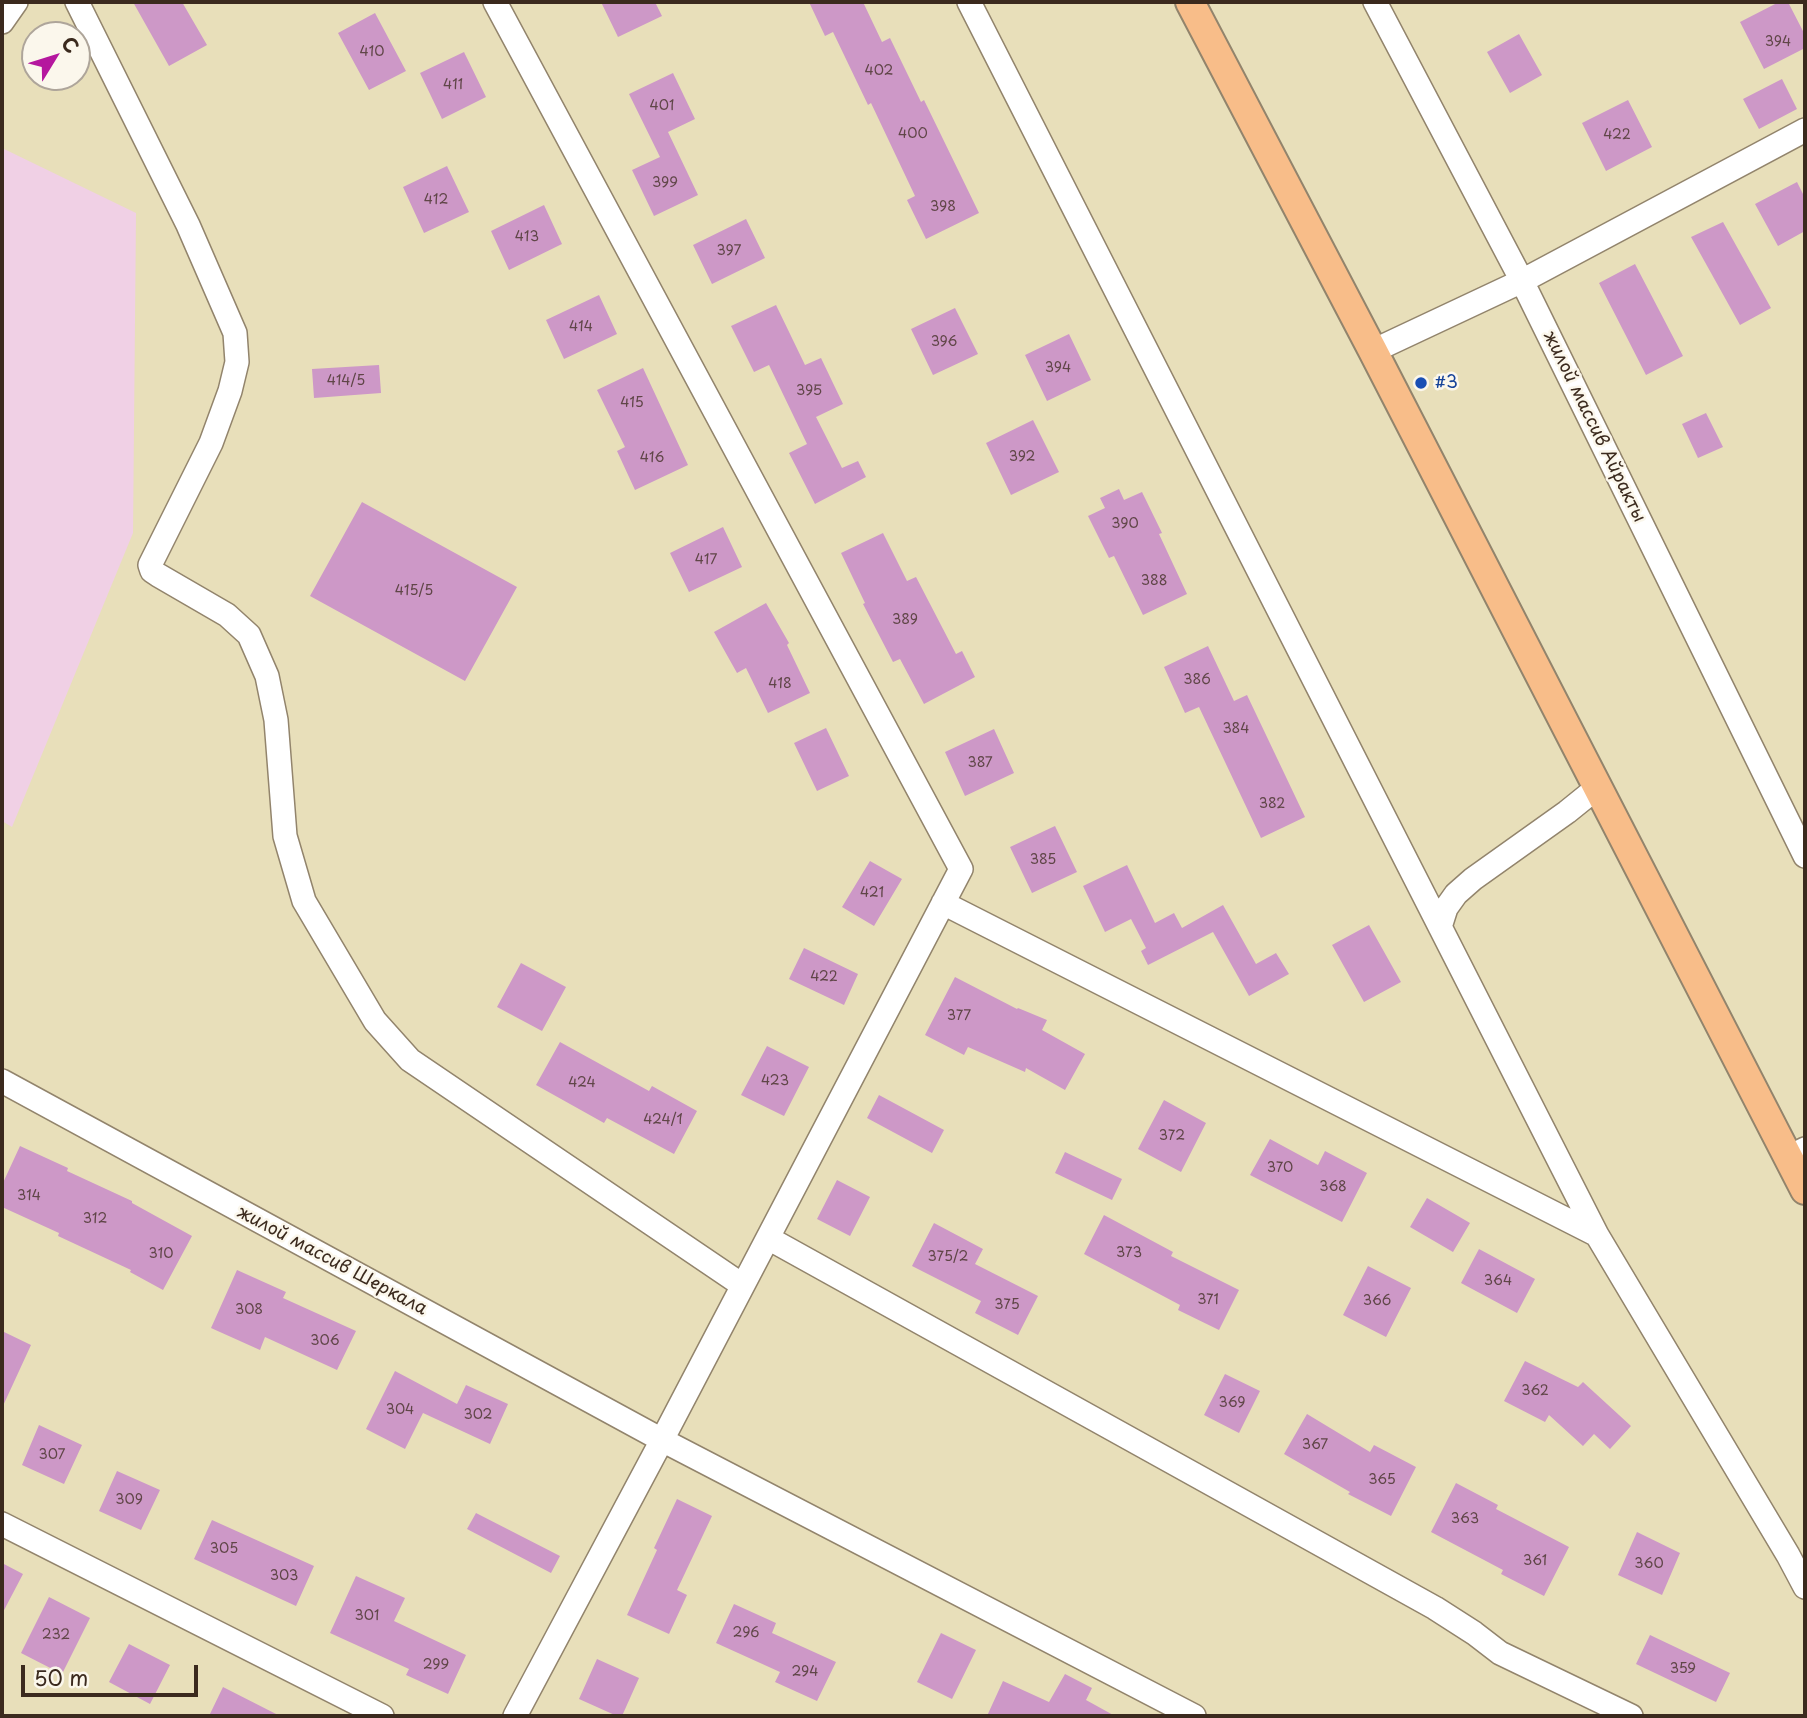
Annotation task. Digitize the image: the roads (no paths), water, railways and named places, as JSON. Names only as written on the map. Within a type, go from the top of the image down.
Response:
[{"type":"main road","points":[[1190,2],[1598,787],[1797,1153],[1805,1190]]},
{"type":"street","points":[[2,22],[16,2]]},
{"type":"street","points":[[77,2],[188,225],[235,333],[237,362],[230,391],[211,443],[150,565],[152,571],[158,575],[227,615],[248,635],[267,676],[276,720],[285,836],[304,901],[375,1021],[410,1060],[742,1286]]},
{"type":"street","points":[[495,2],[961,869],[515,1716]]},
{"type":"street","points":[[970,2],[1597,1235],[1805,1587]]},
{"type":"street","name":"жилой массив Айракты","points":[[1375,2],[1522,281],[1805,856]]},
{"type":"street","points":[[1373,351],[1522,281],[1805,131]]},
{"type":"street","points":[[1440,927],[1446,908],[1456,894],[1598,787]]},
{"type":"street","points":[[943,904],[1597,1235]]},
{"type":"street","name":"жилой массив Шеркала","points":[[2,1081],[662,1440],[1194,1716]]},
{"type":"street","points":[[768,1238],[1435,1608],[1475,1633],[1500,1653],[1631,1716]]},
{"type":"street","points":[[2,1524],[382,1716]]},
{"type":"place","name":"#3","points":[[1421,383]]}]
